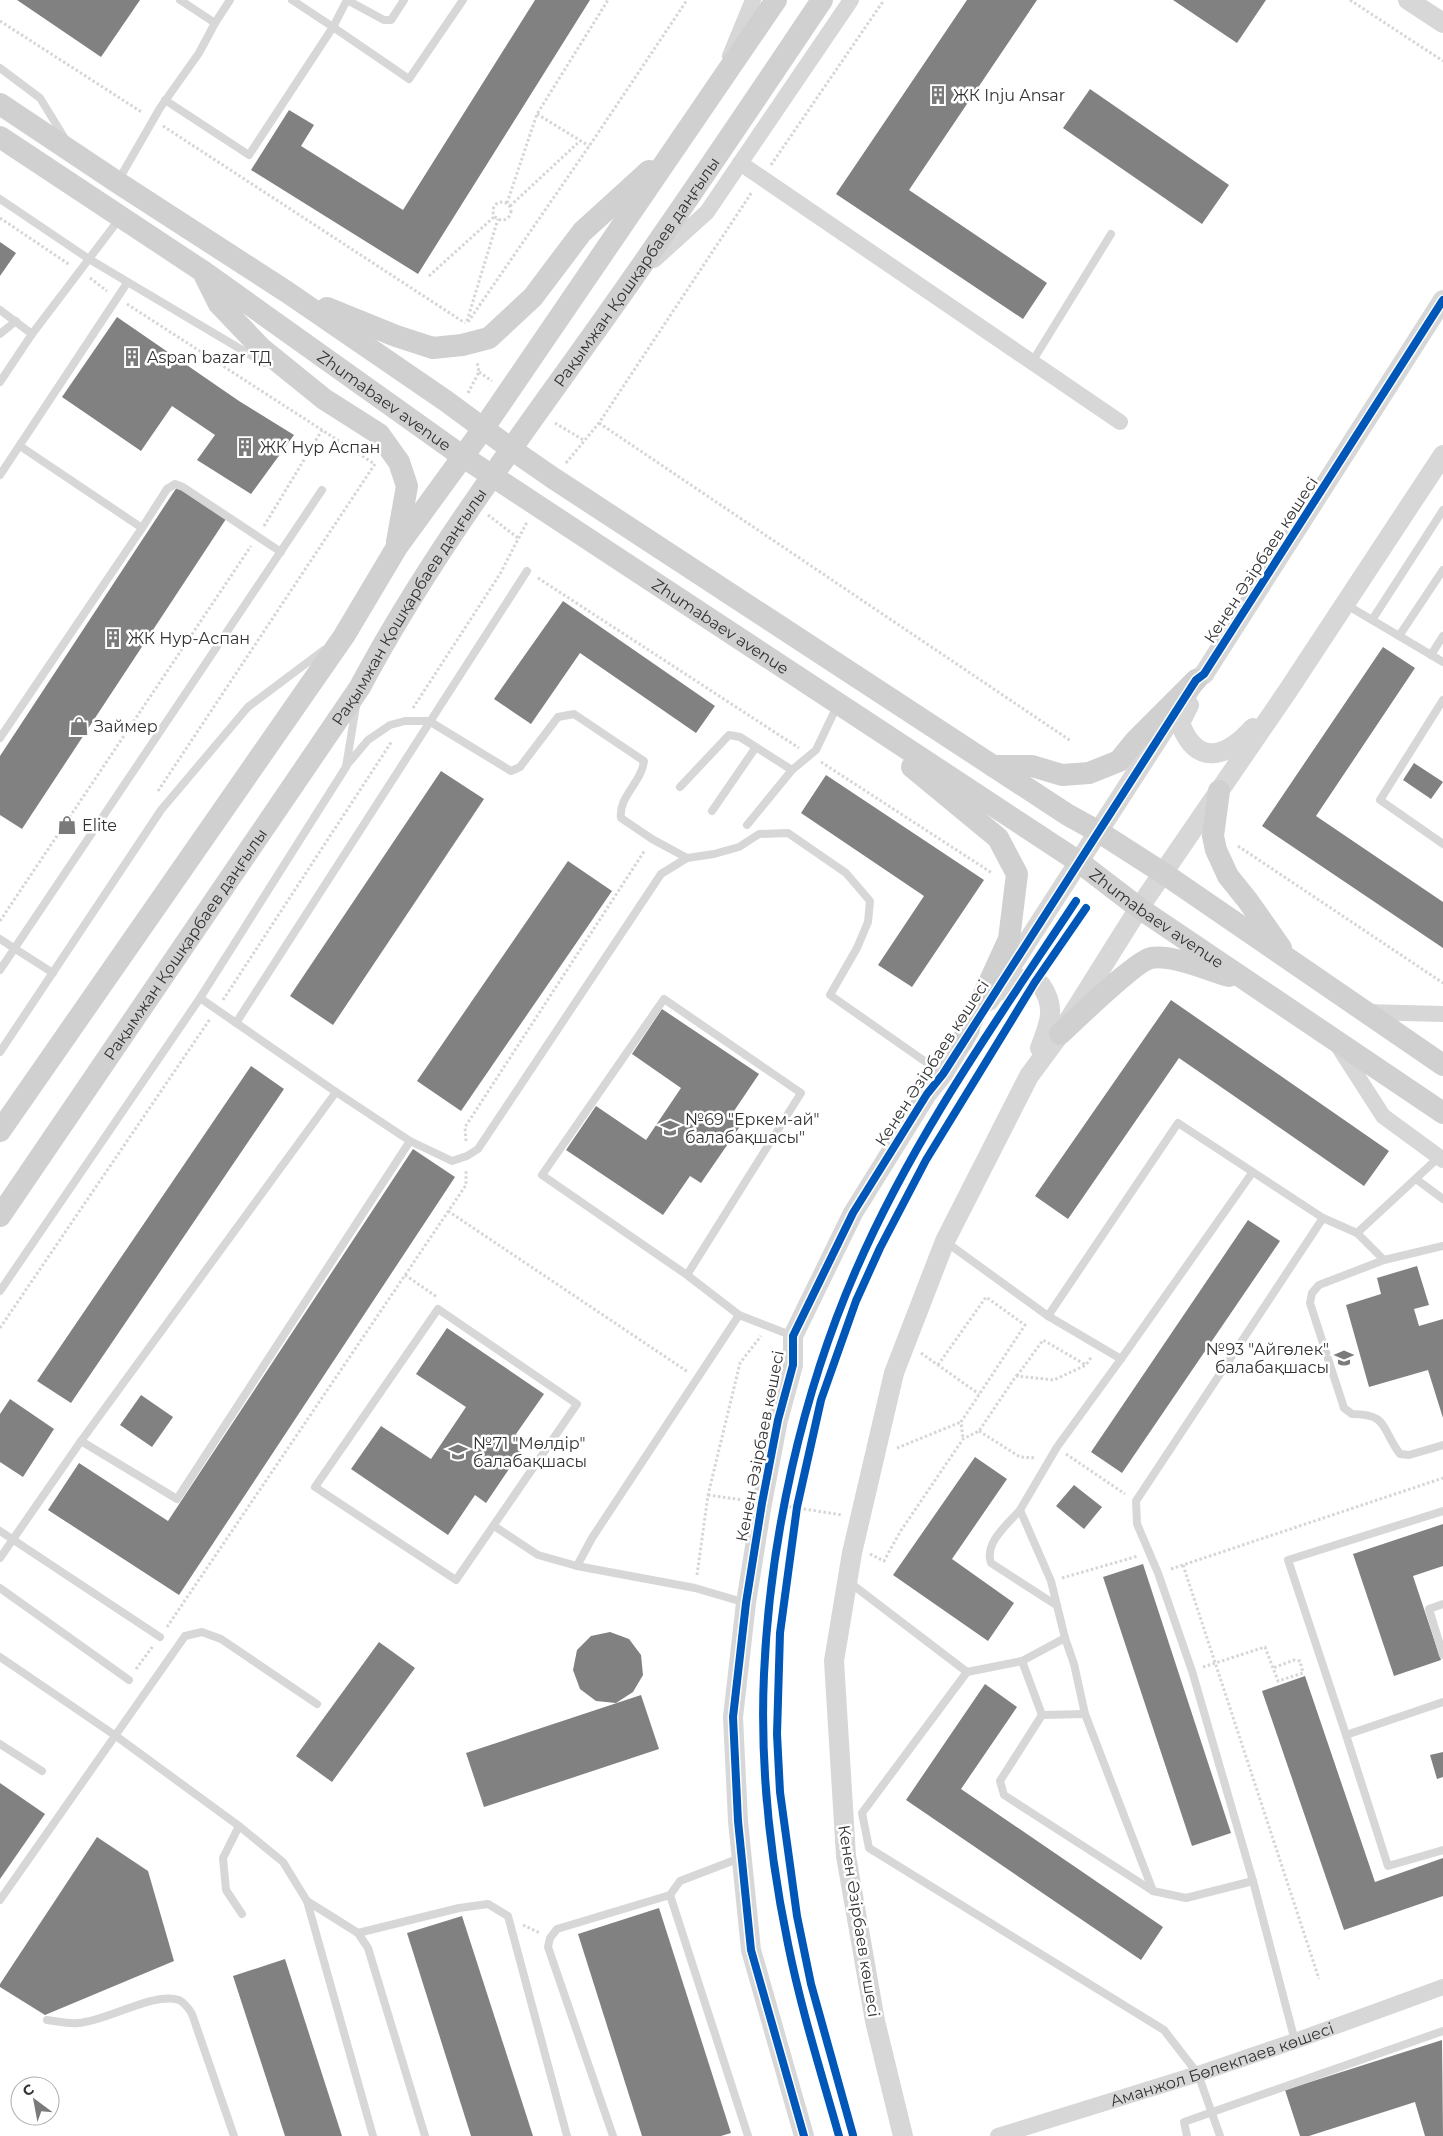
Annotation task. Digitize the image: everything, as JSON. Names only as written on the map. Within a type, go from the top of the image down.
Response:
[{"type":"main road","points":[[0,1131],[344,636],[396,547],[483,428],[776,0]]},
{"type":"main road","name":"Рақымжан Қошқарбаев даңғылы","points":[[0,1216],[360,686],[385,639],[473,504],[632,280],[822,0]]},
{"type":"main road","points":[[0,104],[287,292],[483,428]]},
{"type":"main road","name":"Zhumabaev avenue","points":[[0,137],[204,272],[462,456],[1079,862],[1139,908],[1443,1113]]},
{"type":"main road","points":[[287,292],[396,336],[433,348],[470,333],[488,338],[504,326],[533,297],[582,232],[681,141]]},
{"type":"main road","points":[[204,272],[219,304],[261,348],[324,398],[380,434],[399,462],[407,486],[396,547]]},
{"type":"main road","points":[[423,428],[432,425],[453,406]]},
{"type":"main road","name":"Zhumabaev avenue","points":[[483,428],[511,450],[553,478],[1068,816],[1099,832],[1163,873],[1443,1065]]},
{"type":"main road","points":[[993,766],[1032,766],[1062,775],[1089,773],[1119,761],[1136,740],[1200,677]]},
{"type":"main road","points":[[847,708],[898,755],[998,838],[1017,874],[1009,939],[962,1042]]},
{"type":"main road","points":[[1219,791],[1213,836],[1216,850],[1228,876],[1290,961]]},
{"type":"main road","points":[[1060,1034],[1127,974],[1150,958],[1172,959],[1232,977],[1262,992],[1301,1016]]},
{"type":"street","points":[[716,88],[752,0]]},
{"type":"street","points":[[632,280],[706,212],[851,0]]},
{"type":"street","points":[[1408,0],[1443,23]]},
{"type":"street","points":[[740,163],[1120,422]]},
{"type":"street","name":"Кенен Әзірбаев көшесі","points":[[804,2136],[751,1950],[742,1857],[733,1717],[746,1603],[778,1420],[792,1365],[793,1336],[853,1213],[927,1094],[943,1074],[1443,300]]},
{"type":"street","name":"Кенен Әзірбаев көшесі","points":[[903,2136],[875,2021],[854,1830],[841,1761],[834,1662],[847,1581],[860,1518],[894,1373],[944,1241],[1029,1076],[1060,1034],[1139,908],[1287,692],[1443,455]]},
{"type":"street","points":[[1200,677],[1180,723],[1185,736],[1193,747],[1208,754],[1225,752],[1244,738],[1287,692]]},
{"type":"street","points":[[989,1001],[1009,982],[1021,978],[1041,985],[1047,993],[1051,1005],[1049,1026],[1029,1076]]},
{"type":"street","points":[[1364,1012],[1443,1014]]},
{"type":"street","points":[[1333,1038],[1383,1116],[1441,1159]]},
{"type":"street","name":"Аманжол Бөлекпаев көшесі","points":[[998,2136],[1198,2074],[1442,1989]]},
{"type":"lane","points":[[180,0],[215,23]]},
{"type":"lane","points":[[117,182],[153,119],[199,53],[230,0]]},
{"type":"lane","points":[[292,0],[409,79],[463,0]]},
{"type":"lane","points":[[165,100],[249,156],[333,27],[347,0],[384,20],[391,20],[404,0]]},
{"type":"lane","points":[[0,68],[40,98],[74,154]]},
{"type":"lane","points":[[0,199],[89,259],[324,398]]},
{"type":"lane","points":[[0,382],[32,334],[120,217]]},
{"type":"lane","points":[[1032,362],[1111,234]]},
{"type":"lane","points":[[0,475],[127,282]]},
{"type":"lane","points":[[0,310],[32,334]]},
{"type":"lane","points":[[0,334],[16,321]]},
{"type":"lane","points":[[20,446],[142,528]]},
{"type":"lane","points":[[0,738],[142,528],[166,489],[174,484],[183,487],[280,552]]},
{"type":"lane","points":[[0,970],[322,490]]},
{"type":"lane","points":[[1372,620],[1443,510]]},
{"type":"lane","points":[[1399,636],[1443,570]]},
{"type":"lane","points":[[236,1023],[526,571]]},
{"type":"lane","points":[[1345,604],[1443,662]]},
{"type":"lane","points":[[0,1052],[161,810],[248,707],[344,636]]},
{"type":"lane","points":[[1431,655],[1443,636]]},
{"type":"lane","points":[[346,767],[360,686]]},
{"type":"lane","points":[[1443,700],[1380,800],[1443,844]]},
{"type":"lane","points":[[746,825],[792,770],[816,750],[847,708]]},
{"type":"lane","points":[[0,1291],[200,998],[346,767],[368,740],[390,725],[405,721],[429,721],[511,771],[520,767],[558,716],[574,714],[644,761],[643,771],[620,809],[621,818],[652,839],[687,858]]},
{"type":"lane","points":[[680,787],[729,735],[740,737],[792,770]]},
{"type":"lane","points":[[712,811],[756,747]]},
{"type":"lane","points":[[200,998],[410,1141],[452,1161],[467,1156],[478,1149],[661,874],[687,858],[714,854],[739,847],[759,834],[788,833],[846,873],[870,901],[868,922],[857,948],[830,995],[943,1074]]},
{"type":"lane","points":[[0,939],[54,973]]},
{"type":"lane","points":[[687,1275],[801,1093],[664,999],[542,1175],[687,1275],[739,1315],[793,1336]]},
{"type":"lane","points":[[0,1558],[81,1441],[336,1092]]},
{"type":"lane","points":[[1048,1316],[1178,1123],[1323,1218],[1357,1233],[1384,1260]]},
{"type":"lane","points":[[81,1441],[177,1499],[410,1141]]},
{"type":"lane","points":[[1357,1233],[1416,1179],[1441,1159]]},
{"type":"lane","points":[[1056,1605],[991,1563],[988,1554],[991,1544],[1020,1510],[1057,1447],[1121,1360],[1252,1173]]},
{"type":"lane","points":[[1416,1179],[1443,1200]]},
{"type":"lane","points":[[1295,2041],[1253,1880],[1192,1671],[1135,1514],[1136,1501],[1323,1218]]},
{"type":"lane","points":[[944,1241],[1048,1316],[1121,1360]]},
{"type":"lane","points":[[1443,1246],[1384,1260],[1319,1286],[1312,1293],[1310,1303],[1344,1408],[1352,1414],[1370,1414],[1376,1418],[1382,1423],[1400,1454],[1409,1455],[1443,1445]]},
{"type":"lane","points":[[438,1309],[577,1404],[494,1526],[456,1580],[315,1487],[438,1309]]},
{"type":"lane","points":[[577,1566],[592,1538],[739,1315]]},
{"type":"lane","points":[[1020,1510],[1051,1581],[1065,1638],[1074,1664],[1085,1714],[1152,1891]]},
{"type":"lane","points":[[1443,1511],[1288,1560],[1388,1866],[1443,1850]]},
{"type":"lane","points":[[494,1526],[538,1555],[577,1566],[695,1588],[746,1603]]},
{"type":"lane","points":[[0,1531],[160,1637]]},
{"type":"lane","points":[[847,1581],[966,1672]]},
{"type":"lane","points":[[0,1588],[129,1680]]},
{"type":"lane","points":[[1443,1604],[1429,1609],[1443,1655]]},
{"type":"lane","points":[[0,1900],[185,1636],[202,1632],[221,1639],[317,1704]]},
{"type":"lane","points":[[1065,1638],[1022,1661],[966,1672],[862,1813],[854,1830],[869,1848],[1164,2030],[1198,2074],[1220,2136]]},
{"type":"lane","points":[[0,1657],[116,1736],[239,1826],[283,1862],[307,1901],[373,2136]]},
{"type":"lane","points":[[1022,1661],[1042,1715]]},
{"type":"lane","points":[[1346,1735],[1443,1702]]},
{"type":"lane","points":[[1042,1715],[1085,1714]]},
{"type":"lane","points":[[1042,1715],[1000,1781],[1004,1795],[1152,1891],[1186,1898],[1253,1880]]},
{"type":"lane","points":[[0,1744],[42,1772]]},
{"type":"lane","points":[[239,1826],[223,1858],[226,1890],[242,1914]]},
{"type":"lane","points":[[613,2136],[548,1947],[550,1938],[557,1929],[670,1895],[680,1881],[742,1857]]},
{"type":"lane","points":[[670,1895],[748,2136]]},
{"type":"lane","points":[[307,1901],[358,1933],[368,1948],[425,2136]]},
{"type":"lane","points":[[358,1933],[459,1908],[488,1904],[508,1916],[567,2136]]},
{"type":"lane","points":[[47,2020],[78,2023],[159,1999],[179,2000],[186,2005],[192,2014],[234,2136]]},
{"type":"lane","points":[[1187,2136],[1184,2122],[1443,2031]]},
{"type":"path","points":[[496,218],[506,220],[509,218],[511,214],[508,205],[537,114],[608,0]]},
{"type":"path","points":[[470,333],[589,146],[686,0]]},
{"type":"path","points":[[553,478],[599,423],[762,178],[884,0]]},
{"type":"path","points":[[1350,0],[1443,62]]},
{"type":"path","points":[[0,22],[153,119],[470,333]]},
{"type":"path","points":[[537,114],[589,146]]},
{"type":"path","points":[[508,205],[580,141]]},
{"type":"path","points":[[453,406],[478,372],[470,333],[496,218],[494,208],[503,202],[508,205]]},
{"type":"path","points":[[0,218],[117,298],[374,464],[399,462]]},
{"type":"path","points":[[429,276],[496,218]]},
{"type":"path","points":[[537,412],[585,441]]},
{"type":"path","points":[[599,423],[1071,740]]},
{"type":"path","points":[[0,922],[258,537],[322,430]]},
{"type":"path","points":[[156,793],[374,464]]},
{"type":"path","points":[[473,504],[518,538]]},
{"type":"path","points":[[0,1328],[216,1010],[405,721],[508,559],[536,504]]},
{"type":"path","points":[[508,559],[997,876]]},
{"type":"path","points":[[129,1680],[466,1185],[466,1127],[652,839]]},
{"type":"path","points":[[1216,850],[1237,846],[1443,983]]},
{"type":"path","points":[[448,1211],[697,1378]]},
{"type":"path","points":[[404,1275],[445,1302]]},
{"type":"path","points":[[890,1451],[961,1422],[1025,1325],[986,1297],[938,1365]]},
{"type":"path","points":[[695,1588],[708,1495],[740,1363],[755,1346],[766,1326]]},
{"type":"path","points":[[868,1552],[884,1561],[900,1532],[963,1440],[979,1431],[1016,1376],[1044,1340],[1086,1365]]},
{"type":"path","points":[[1016,1376],[1054,1380],[1086,1365],[1098,1347]]},
{"type":"path","points":[[917,1350],[979,1394]]},
{"type":"path","points":[[961,1422],[963,1440]]},
{"type":"path","points":[[979,1431],[1020,1457],[1050,1459]]},
{"type":"path","points":[[1057,1447],[1136,1501]]},
{"type":"path","points":[[1158,1573],[1443,1478]]},
{"type":"path","points":[[708,1495],[762,1503],[784,1510],[796,1507],[860,1518]]},
{"type":"path","points":[[784,1510],[787,1496]]},
{"type":"path","points":[[795,1516],[799,1498]]},
{"type":"path","points":[[1051,1581],[1150,1552]]},
{"type":"path","points":[[1183,1565],[1319,1978]]},
{"type":"path","points":[[1192,1671],[1265,1647],[1273,1668],[1278,1681],[1303,1673],[1300,1661],[1294,1660],[1273,1668]]},
{"type":"path","points":[[508,1916],[550,1938]]},
{"type":"building","points":[[17,0],[140,0],[101,57]]},
{"type":"building","points":[[535,0],[590,0],[418,274],[251,170],[289,110],[314,125],[301,146],[403,210]]},
{"type":"building","name":"ЖК Inju Ansar","points":[[967,0],[1037,0],[909,190],[1047,283],[1023,319],[836,194]]},
{"type":"building","points":[[1173,0],[1266,0],[1237,43]]},
{"type":"building","points":[[1090,89],[1229,185],[1202,224],[1063,128]]},
{"type":"building","points":[[0,242],[16,253],[0,276]]},
{"type":"building","name":"Aspan bazar ТД","points":[[117,317],[239,401],[294,435],[251,494],[197,460],[215,435],[172,406],[141,451],[62,397]]},
{"type":"building","name":"ЖК Нур-Аспан","points":[[177,487],[226,519],[22,829],[0,815],[0,756]]},
{"type":"building","points":[[563,601],[715,706],[696,733],[580,653],[531,724],[494,699]]},
{"type":"building","points":[[1383,647],[1415,668],[1316,816],[1443,902],[1443,948],[1262,826]]},
{"type":"building","points":[[1414,763],[1443,782],[1431,799],[1403,780]]},
{"type":"building","points":[[441,771],[484,799],[333,1025],[290,996]]},
{"type":"building","points":[[826,775],[984,880],[912,987],[878,965],[924,896],[801,813]]},
{"type":"building","points":[[568,861],[612,891],[461,1111],[417,1081]]},
{"type":"building","points":[[1171,1000],[1389,1151],[1364,1186],[1179,1058],[1068,1219],[1035,1196]]},
{"type":"building","points":[[662,1009],[759,1074],[732,1114],[743,1122],[701,1183],[690,1176],[663,1215],[566,1150],[596,1106],[646,1140],[681,1088],[632,1054]]},
{"type":"building","points":[[251,1066],[284,1089],[71,1403],[37,1381]]},
{"type":"building","points":[[413,1149],[455,1177],[179,1595],[48,1510],[79,1463],[168,1521]]},
{"type":"building","points":[[1248,1220],[1280,1241],[1122,1473],[1091,1452]]},
{"type":"building","points":[[1417,1266],[1429,1305],[1414,1309],[1419,1326],[1443,1319],[1443,1418],[1428,1370],[1369,1387],[1346,1305],[1381,1294],[1377,1278]]},
{"type":"building","points":[[447,1328],[544,1394],[516,1434],[528,1441],[486,1503],[475,1495],[448,1535],[351,1469],[381,1426],[431,1459],[466,1407],[416,1374]]},
{"type":"building","points":[[141,1395],[173,1417],[152,1447],[120,1425]]},
{"type":"building","points":[[10,1399],[54,1429],[23,1477],[0,1462],[0,1414]]},
{"type":"building","points":[[975,1457],[1007,1479],[952,1559],[1014,1603],[988,1641],[893,1575]]},
{"type":"building","points":[[1074,1485],[1102,1507],[1084,1529],[1056,1506]]},
{"type":"building","points":[[1443,1524],[1443,1566],[1413,1576],[1441,1660],[1394,1676],[1353,1554]]},
{"type":"building","points":[[1143,1564],[1231,1833],[1192,1846],[1103,1577]]},
{"type":"building","points":[[610,1632],[629,1639],[641,1655],[643,1675],[633,1692],[616,1703],[596,1701],[580,1689],[573,1670],[577,1650],[591,1636]]},
{"type":"building","points":[[379,1642],[415,1668],[332,1782],[296,1756]]},
{"type":"building","points":[[1305,1676],[1375,1882],[1443,1858],[1443,1896],[1344,1930],[1262,1691]]},
{"type":"building","points":[[985,1684],[1017,1707],[961,1789],[1163,1927],[1141,1960],[906,1800]]},
{"type":"building","points":[[641,1695],[659,1749],[484,1807],[466,1753]]},
{"type":"building","points":[[1443,1752],[1443,1777],[1437,1779],[1430,1755]]},
{"type":"building","points":[[0,1783],[45,1814],[0,1879]]},
{"type":"building","points":[[97,1837],[148,1871],[174,1961],[45,2015],[0,1987],[0,1984]]},
{"type":"building","points":[[659,1908],[731,2133],[721,2136],[642,2136],[578,1934]]},
{"type":"building","points":[[462,1916],[533,2136],[471,2136],[407,1933]]},
{"type":"building","points":[[285,1959],[342,2136],[285,2136],[233,1976]]},
{"type":"building","points":[[1442,2040],[1443,2136],[1425,2136],[1415,2102],[1309,2136],[1300,2136],[1285,2090]]},
{"type":"cycle path","points":[[804,2136],[751,1950],[738,1821],[733,1717],[746,1603],[778,1420],[793,1365],[793,1336],[853,1213],[927,1094],[943,1074],[1196,680],[1204,674],[1443,300]]},
{"type":"cycle path","points":[[839,2136],[793,1968],[771,1844],[765,1776],[764,1674],[773,1571],[782,1519],[792,1468],[820,1366],[856,1270],[879,1221],[903,1173],[958,1081],[1076,901]]},
{"type":"cycle path","points":[[853,2135],[811,1984],[797,1916],[780,1792],[777,1734],[780,1633],[797,1507],[821,1400],[856,1301],[880,1248],[926,1160],[1035,982],[1086,908]]},
{"type":"place","name":"ЖК Inju Ansar","points":[[938,95]]},
{"type":"place","name":"Aspan bazar ТД","points":[[132,357]]},
{"type":"place","name":"ЖК Нур Аспан","points":[[245,447]]},
{"type":"place","name":"ЖК Нур-Аспан","points":[[113,638]]},
{"type":"place","name":"Займер","points":[[79,726]]},
{"type":"place","name":"Elite","points":[[67,825]]},
{"type":"place","name":"№69 \"Еркем-ай\" балабақшасы\"","points":[[670,1128]]},
{"type":"place","name":"№93 \"Айгөлек\" балабақшасы","points":[[1344,1358]]},
{"type":"place","name":"№71 \"Мөлдір\" балабақшасы","points":[[458,1452]]}]
